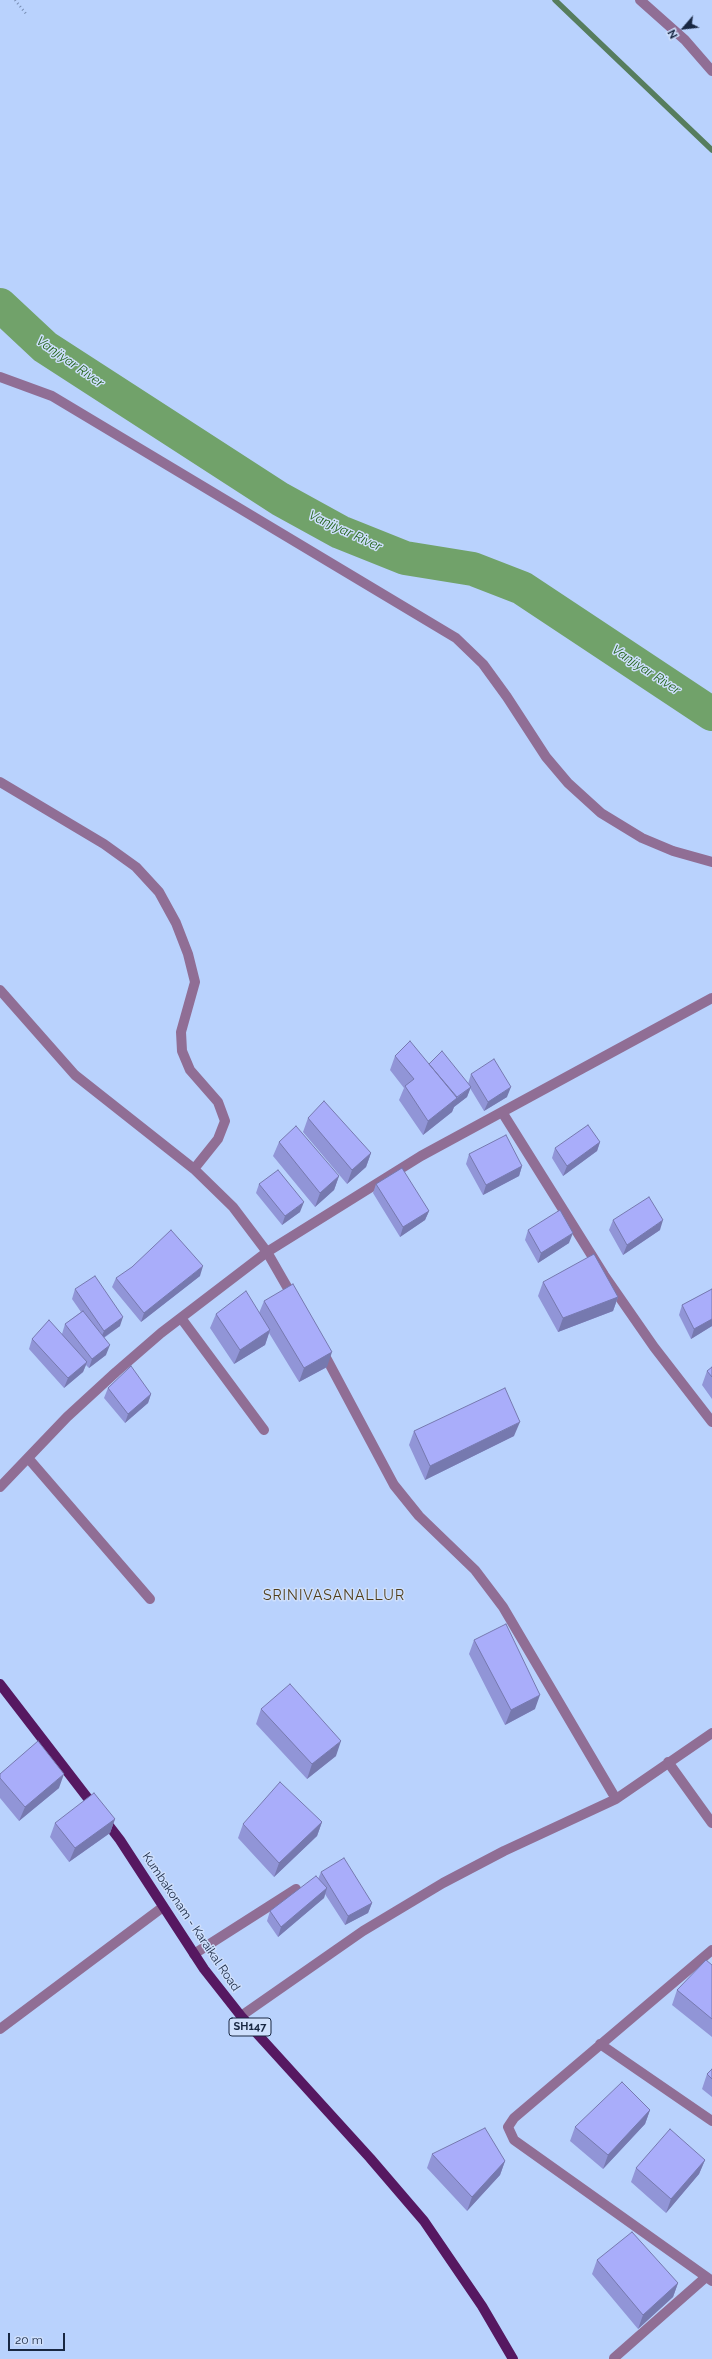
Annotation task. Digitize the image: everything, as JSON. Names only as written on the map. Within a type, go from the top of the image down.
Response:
[{"type":"main road","name":"Kumbakonam - Karaikal Road","points":[[0,1684],[120,1840],[194,1954],[241,2016],[370,2158],[424,2222],[482,2306],[513,2359]]},
{"type":"street","points":[[640,0],[685,40],[712,71]]},
{"type":"street","points":[[0,377],[52,396],[456,638],[483,664],[546,757],[568,783],[601,813],[648,841],[673,851],[712,862]]},
{"type":"street","points":[[0,782],[104,844],[136,867],[159,892],[176,924],[188,954],[195,982],[181,1032],[182,1052],[190,1070],[218,1102],[225,1121],[218,1139],[194,1169]]},
{"type":"street","points":[[0,990],[75,1075],[194,1169],[233,1207],[267,1252],[301,1312]]},
{"type":"street","points":[[0,1488],[78,1407],[181,1318],[267,1252],[421,1156],[712,998]]},
{"type":"street","points":[[502,1112],[613,1287],[654,1348],[712,1422]]},
{"type":"street","points":[[181,1318],[264,1430]]},
{"type":"street","points":[[316,1338],[394,1485],[419,1516],[475,1570],[503,1606],[616,1799]]},
{"type":"street","points":[[28,1458],[150,1599]]},
{"type":"street","points":[[241,2016],[363,1930],[443,1883],[504,1851],[616,1799],[712,1733]]},
{"type":"street","points":[[668,1762],[712,1823]]},
{"type":"street","points":[[194,1954],[296,1889]]},
{"type":"street","points":[[0,2029],[163,1907]]},
{"type":"street","points":[[614,2358],[709,2279],[514,2140],[508,2127],[514,2118],[695,1962],[712,1950]]},
{"type":"street","points":[[695,1962],[706,1970]]},
{"type":"street","points":[[600,2044],[712,2121]]},
{"type":"path","points":[[15,0],[27,15]]},
{"type":"building","points":[[410,1041],[457,1098],[428,1121],[405,1086],[414,1079],[395,1056]]},
{"type":"building","points":[[442,1051],[471,1087],[457,1097],[429,1064]]},
{"type":"building","points":[[494,1059],[511,1087],[488,1102],[471,1074]]},
{"type":"building","points":[[324,1101],[371,1153],[352,1170],[308,1118]]},
{"type":"building","points":[[588,1125],[600,1142],[567,1166],[555,1148]]},
{"type":"building","points":[[296,1126],[339,1176],[320,1193],[279,1142]]},
{"type":"building","points":[[506,1135],[522,1166],[486,1185],[469,1154]]},
{"type":"building","points":[[402,1168],[429,1211],[403,1227],[376,1184]]},
{"type":"building","points":[[278,1170],[304,1202],[285,1216],[259,1184]]},
{"type":"building","points":[[649,1197],[663,1220],[627,1245],[613,1220]]},
{"type":"building","points":[[560,1210],[573,1233],[541,1253],[528,1230]]},
{"type":"building","points":[[171,1230],[203,1266],[144,1313],[116,1278],[132,1267]]},
{"type":"building","points":[[594,1254],[618,1297],[563,1318],[543,1282]]},
{"type":"building","points":[[95,1276],[123,1317],[104,1331],[75,1289]]},
{"type":"building","points":[[293,1284],[332,1352],[304,1368],[264,1301]]},
{"type":"building","points":[[712,1289],[712,1319],[694,1329],[682,1305]]},
{"type":"building","points":[[246,1291],[270,1330],[240,1350],[216,1314]]},
{"type":"building","points":[[83,1311],[110,1345],[92,1359],[65,1324]]},
{"type":"building","points":[[49,1320],[87,1362],[68,1378],[32,1339]]},
{"type":"building","points":[[131,1366],[151,1394],[128,1414],[108,1388]]},
{"type":"building","points":[[712,1367],[712,1377],[707,1371]]},
{"type":"building","points":[[505,1388],[520,1422],[430,1466],[414,1431]]},
{"type":"building","points":[[506,1624],[540,1695],[511,1710],[474,1640]]},
{"type":"building","points":[[290,1684],[341,1741],[312,1764],[261,1709]]},
{"type":"building","points":[[38,1741],[64,1774],[25,1807],[0,1778],[0,1774]]},
{"type":"building","points":[[280,1782],[322,1822],[279,1863],[243,1824]]},
{"type":"building","points":[[94,1793],[115,1819],[75,1848],[55,1823]]},
{"type":"building","points":[[344,1858],[372,1903],[348,1916],[321,1872]]},
{"type":"building","points":[[316,1876],[327,1888],[281,1927],[270,1911]]},
{"type":"building","points":[[706,1960],[712,1965],[712,2019],[677,1990]]},
{"type":"building","points":[[712,2069],[712,2079],[707,2074]]},
{"type":"building","points":[[622,2082],[650,2110],[608,2155],[575,2127]]},
{"type":"building","points":[[485,2128],[505,2161],[472,2197],[432,2154]]},
{"type":"building","points":[[670,2129],[705,2160],[671,2199],[636,2168]]},
{"type":"building","points":[[632,2232],[678,2283],[643,2315],[597,2260]]},
{"type":"waterway","points":[[555,0],[712,150]]},
{"type":"waterway","name":"Vanjiyar River","points":[[0,305],[45,347],[280,499],[340,532],[405,558],[473,569],[522,588],[712,714]]},
{"type":"district","name":"SRINIVASANALLUR","points":[[334,1596]]}]
